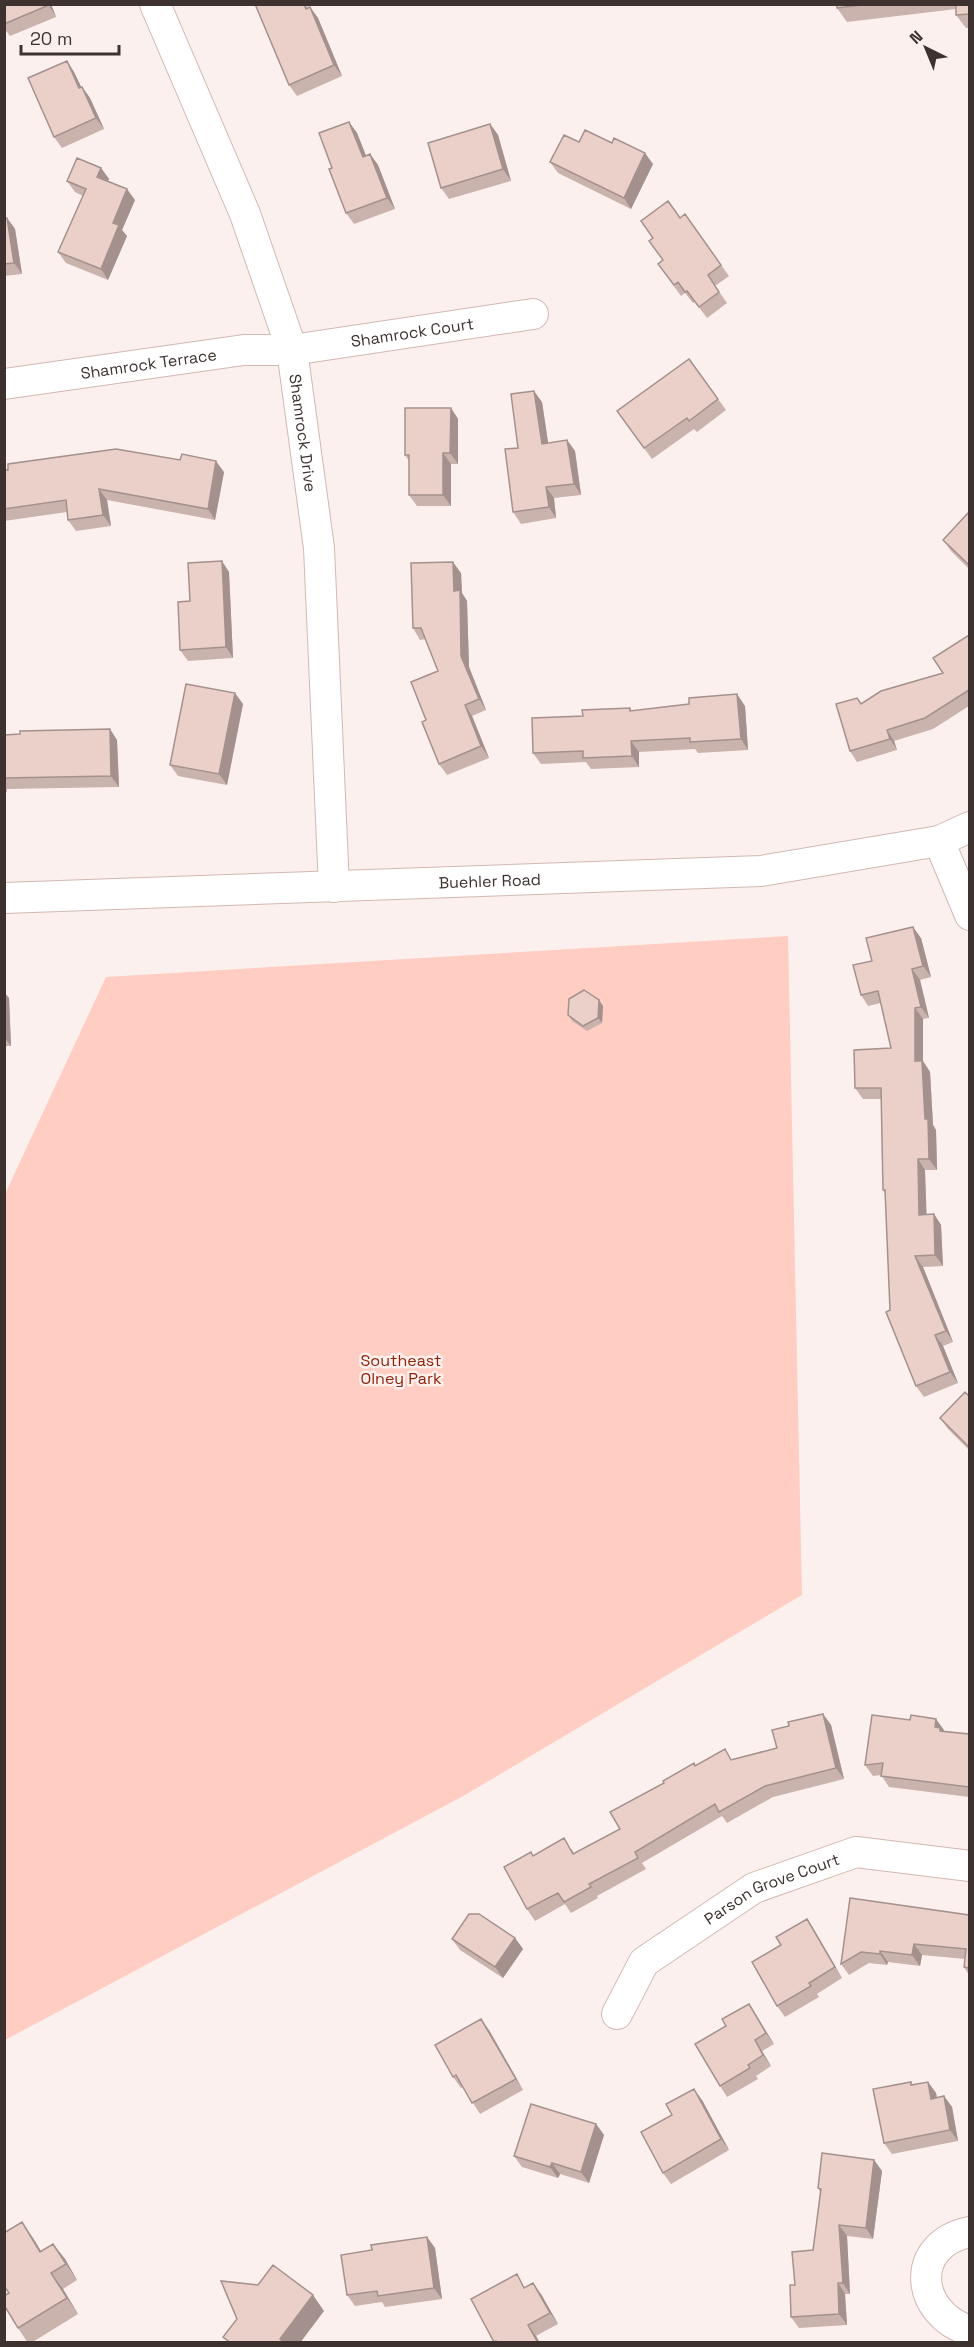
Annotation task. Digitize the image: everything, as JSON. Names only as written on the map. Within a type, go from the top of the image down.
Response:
[{"type":"street","name":"Shamrock Drive","points":[[155,4],[245,214],[292,350],[319,548],[334,887]]},
{"type":"street","name":"Shamrock Court","points":[[292,350],[533,314]]},
{"type":"street","name":"Shamrock Terrace","points":[[4,384],[244,350],[292,350]]},
{"type":"street","name":"Buehler Road","points":[[4,898],[761,872],[939,841],[969,827]]},
{"type":"street","points":[[939,841],[969,915]]},
{"type":"street","name":"Parson Grove Court","points":[[617,2014],[644,1962],[754,1888],[856,1852],[969,1866]]},
{"type":"street","points":[[969,2232],[941,2244],[931,2257],[925,2275],[931,2303],[956,2327],[969,2331]]},
{"type":"green space","name":"Southeast Olney Park","points":[[788,936],[802,1595],[465,1795],[5,2040],[5,1194],[106,977]]},
{"type":"building","points":[[4,4],[48,4],[49,5],[4,24]]},
{"type":"building","points":[[255,4],[304,4],[306,9],[310,7],[334,65],[289,85]]},
{"type":"building","points":[[837,4],[869,4],[837,8]]},
{"type":"building","points":[[956,4],[969,4],[969,14],[956,15]]},
{"type":"building","points":[[67,61],[96,118],[54,137],[28,78]]},
{"type":"building","points":[[349,122],[363,157],[370,154],[387,198],[346,213],[329,169],[332,168],[319,133]]},
{"type":"building","points":[[490,124],[503,169],[441,188],[428,143]]},
{"type":"building","points":[[585,130],[612,143],[614,138],[645,153],[624,198],[550,162],[564,135],[579,142]]},
{"type":"building","points":[[77,158],[101,168],[97,177],[127,189],[113,223],[119,225],[101,269],[58,252],[86,189],[67,181]]},
{"type":"building","points":[[668,201],[680,218],[685,214],[721,265],[708,275],[719,292],[699,307],[678,282],[674,285],[658,264],[663,260],[649,241],[653,238],[641,221]]},
{"type":"building","points":[[4,218],[7,218],[14,263],[4,264]]},
{"type":"building","points":[[689,359],[718,399],[689,421],[687,418],[644,448],[617,411]]},
{"type":"building","points":[[534,391],[542,444],[567,440],[574,484],[546,487],[549,507],[513,512],[505,449],[518,448],[511,394]]},
{"type":"building","points":[[405,408],[451,408],[450,453],[443,453],[443,495],[409,495],[409,455],[405,455]]},
{"type":"building","points":[[116,449],[180,460],[182,454],[216,461],[208,509],[99,489],[103,515],[68,520],[66,500],[4,509],[4,470],[8,470],[8,464]]},
{"type":"building","points":[[969,512],[969,565],[943,540]]},
{"type":"building","points":[[222,561],[226,647],[180,650],[178,602],[190,601],[188,563]]},
{"type":"building","points":[[453,562],[454,591],[460,590],[461,656],[479,699],[465,705],[481,746],[439,764],[422,722],[426,720],[411,682],[438,671],[421,628],[413,628],[411,563]]},
{"type":"building","points":[[969,635],[969,690],[925,718],[887,730],[890,739],[850,751],[836,704],[857,698],[861,704],[881,691],[943,673],[933,658]]},
{"type":"building","points":[[186,684],[235,693],[219,774],[170,765]]},
{"type":"building","points":[[737,694],[741,739],[690,742],[690,738],[631,741],[632,756],[583,758],[583,751],[533,753],[532,718],[583,716],[582,710],[630,708],[630,711],[689,704],[689,698]]},
{"type":"building","points":[[110,729],[111,776],[4,778],[4,735],[20,734],[20,731]]},
{"type":"building","points":[[913,927],[923,966],[912,969],[921,1007],[915,1008],[915,1061],[922,1061],[925,1119],[928,1119],[929,1159],[918,1159],[919,1215],[934,1214],[935,1255],[915,1256],[946,1331],[935,1335],[950,1372],[916,1386],[886,1312],[890,1310],[885,1190],[883,1190],[881,1088],[855,1088],[854,1050],[891,1048],[878,991],[861,995],[853,965],[872,961],[866,938]]},
{"type":"building","points":[[584,990],[599,1000],[598,1018],[583,1026],[568,1015],[569,999]]},
{"type":"building","points":[[965,1392],[969,1396],[969,1447],[940,1418]]},
{"type":"building","points":[[823,1714],[836,1768],[765,1786],[719,1812],[715,1804],[635,1852],[638,1858],[589,1884],[591,1887],[564,1902],[558,1893],[527,1909],[504,1867],[531,1852],[533,1856],[564,1838],[573,1854],[620,1829],[610,1812],[664,1783],[663,1781],[694,1763],[695,1766],[725,1749],[731,1760],[777,1748],[772,1730],[789,1726],[788,1722]]},
{"type":"building","points":[[872,1715],[910,1720],[911,1715],[936,1719],[935,1727],[940,1728],[940,1731],[969,1734],[969,1787],[881,1776],[883,1763],[865,1765]]},
{"type":"building","points":[[850,1898],[969,1915],[969,1968],[964,1967],[966,1949],[914,1944],[912,1955],[880,1951],[880,1954],[861,1952],[841,1964]]},
{"type":"building","points":[[469,1914],[479,1914],[515,1938],[495,1967],[452,1939]]},
{"type":"building","points":[[807,1919],[835,1967],[809,1983],[811,1986],[777,2006],[752,1962],[781,1945],[776,1937]]},
{"type":"building","points":[[749,2004],[766,2033],[755,2040],[763,2055],[748,2065],[750,2068],[720,2086],[695,2044],[726,2026],[722,2019]]},
{"type":"building","points":[[481,2019],[516,2079],[472,2103],[456,2075],[453,2077],[435,2045]]},
{"type":"building","points":[[911,2082],[911,2085],[928,2082],[931,2099],[944,2096],[950,2130],[884,2143],[873,2089]]},
{"type":"building","points":[[694,2089],[721,2139],[663,2173],[641,2132],[672,2115],[666,2104]]},
{"type":"building","points":[[531,2104],[596,2124],[581,2172],[552,2163],[550,2167],[514,2156]]},
{"type":"building","points":[[822,2153],[874,2160],[866,2228],[839,2225],[843,2283],[838,2283],[839,2314],[791,2317],[790,2285],[795,2285],[792,2252],[813,2250],[821,2189],[818,2188]]},
{"type":"building","points":[[22,2222],[40,2252],[53,2244],[66,2264],[51,2273],[67,2298],[18,2328],[4,2305],[4,2296],[9,2293],[4,2286],[4,2233]]},
{"type":"building","points":[[427,2237],[434,2288],[378,2296],[377,2291],[347,2295],[341,2255],[372,2250],[371,2245]]},
{"type":"building","points":[[273,2265],[313,2295],[280,2339],[284,2343],[231,2343],[223,2337],[237,2319],[221,2281],[258,2285]]},
{"type":"building","points":[[517,2274],[524,2288],[533,2283],[550,2313],[528,2325],[538,2343],[494,2342],[471,2299]]}]
